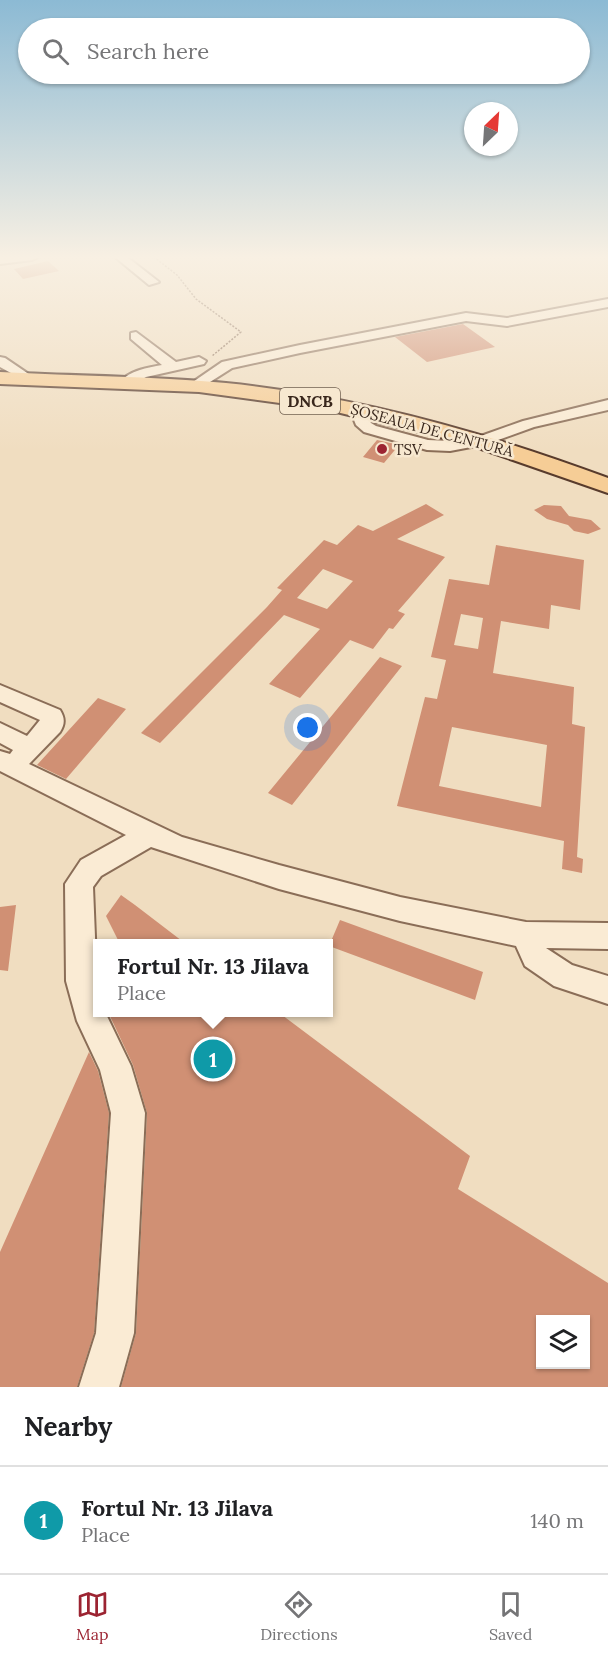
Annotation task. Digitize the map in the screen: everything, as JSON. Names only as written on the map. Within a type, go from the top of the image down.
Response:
[{"type":"main road","name":"ȘOSEAUA DE CENTURĂ","points":[[0,378],[127,382],[268,394],[358,410],[481,441],[608,486]]},
{"type":"street","points":[[194,386],[227,365],[441,322]]},
{"type":"street","points":[[136,336],[173,367]]},
{"type":"street","points":[[0,361],[29,379]]},
{"type":"street","points":[[127,382],[141,374],[199,361]]},
{"type":"street","points":[[481,441],[529,424],[608,405]]},
{"type":"street","points":[[0,693],[52,716],[52,726],[12,766],[176,846],[400,909],[526,935],[608,936]]},
{"type":"street","points":[[0,732],[30,748]]},
{"type":"street","points":[[99,1387],[115,1333],[128,1113],[115,1066],[92,1021],[81,981],[79,884],[91,868],[150,835]]},
{"type":"street","points":[[526,935],[535,957],[564,976],[608,990]]},
{"type":"path","points":[[199,361],[212,356],[241,332],[230,322]]},
{"type":"building","points":[[463,324],[495,347],[427,362],[395,337]]},
{"type":"building","points":[[377,440],[399,445],[384,463],[363,457]]},
{"type":"building","points":[[426,504],[444,515],[397,539],[445,557],[398,611],[405,614],[393,629],[389,628],[373,649],[350,640],[300,698],[269,684],[320,629],[284,615],[160,743],[141,733],[267,607],[282,590],[277,588],[324,540],[337,545],[358,525],[373,531]],"holes":[[[323,569],[353,581],[327,609],[297,598]]]},
{"type":"building","points":[[544,505],[561,506],[569,516],[591,520],[601,529],[588,534],[574,531],[568,525],[547,519],[534,510]]},
{"type":"building","points":[[496,545],[584,560],[580,610],[551,605],[549,629],[501,621],[493,673],[574,687],[572,724],[585,727],[577,857],[583,859],[582,873],[562,869],[564,841],[397,806],[425,697],[437,699],[446,660],[431,657],[449,579],[489,585]],"holes":[[[461,614],[483,618],[478,649],[454,645]],[[452,727],[547,745],[541,807],[439,786]]]},
{"type":"building","points":[[380,657],[402,666],[292,805],[268,793]]},
{"type":"building","points":[[98,698],[126,709],[66,779],[37,765]]},
{"type":"building","points":[[121,895],[179,939],[118,939],[106,916]]},
{"type":"building","points":[[16,905],[8,971],[0,970],[0,907]]},
{"type":"building","points":[[340,920],[483,972],[475,1000],[333,947],[332,939]]},
{"type":"building","points":[[110,1017],[285,1017],[470,1156],[458,1189],[608,1283],[608,1387],[121,1387],[136,1333],[147,1113],[133,1065]]},
{"type":"building","points":[[89,1052],[98,1071],[109,1113],[94,1333],[77,1387],[0,1387],[0,1252]]},
{"type":"place","name":"TSV","points":[[382,449]]},
{"type":"place","name":"Fortul Nr. 13 Jilava","points":[[213,1059]]}]
